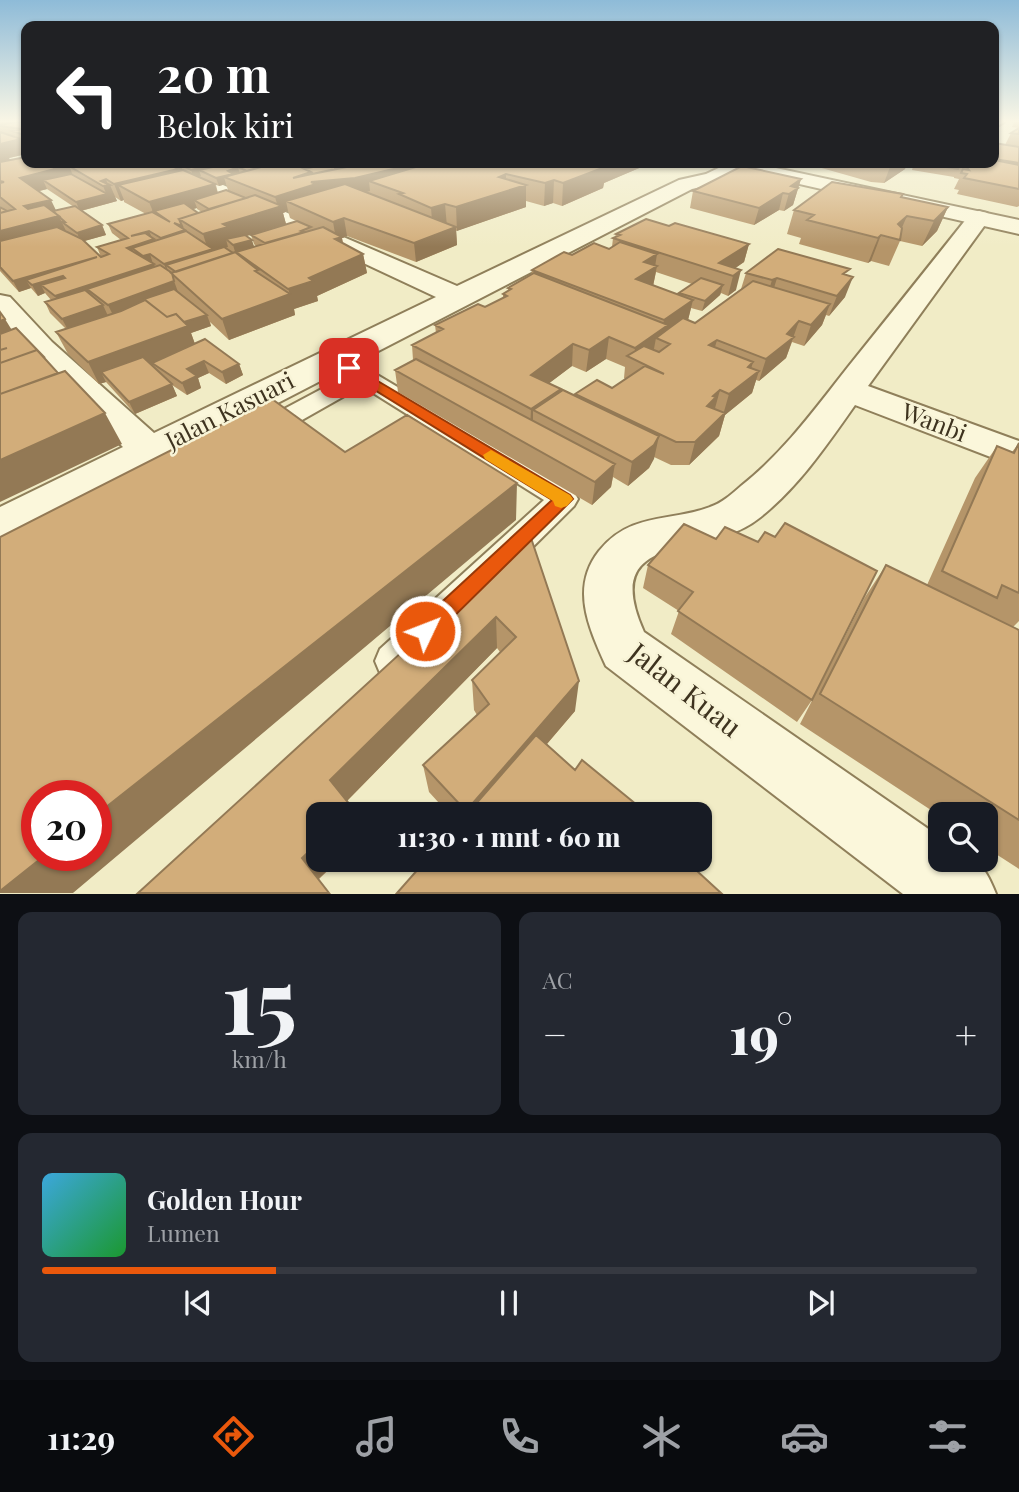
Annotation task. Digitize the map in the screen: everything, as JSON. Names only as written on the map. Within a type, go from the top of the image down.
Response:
[{"type":"street","points":[[169,168],[458,297]]},
{"type":"street","name":"Jalan Kasuari","points":[[686,184],[687,177],[704,168]]},
{"type":"street","name":"Jalan Kasuari","points":[[0,526],[150,451],[348,368],[458,297],[686,184],[712,179],[728,168]]},
{"type":"street","points":[[752,168],[1019,227]]},
{"type":"street","points":[[286,218],[319,207]]},
{"type":"street","name":"Jalan Kuau","points":[[961,894],[625,649],[606,597],[613,567],[632,544],[669,531],[707,525],[740,511],[798,457],[979,218]]},
{"type":"street","points":[[0,303],[41,349],[150,451]]},
{"type":"street","name":"Wanbi","points":[[848,390],[1019,455]]},
{"type":"lane","points":[[241,443],[348,368],[564,499],[371,682]]},
{"type":"building","points":[[0,164],[21,164],[21,168],[54,168],[20,178],[51,200],[24,206],[28,209],[44,205],[59,216],[0,231],[0,213],[15,209],[0,197],[0,183],[4,182],[0,181]]},
{"type":"building","points":[[999,164],[1019,165],[1019,189],[964,178],[967,174],[961,173],[963,169],[969,170],[968,168],[999,168]]},
{"type":"building","points":[[72,168],[178,169],[114,184],[106,179],[101,181],[110,185],[103,186]]},
{"type":"building","points":[[236,168],[228,171],[233,174],[216,178],[199,170]]},
{"type":"building","points":[[257,168],[303,168],[311,172],[293,178],[340,168],[398,168],[355,178],[311,182],[316,184],[275,197],[224,177]]},
{"type":"building","points":[[309,168],[341,168],[312,174],[305,169]]},
{"type":"building","points":[[412,168],[602,168],[563,183],[554,180],[545,183],[506,174],[499,177],[526,185],[456,207],[445,204],[431,208],[399,194],[403,193],[369,181]]},
{"type":"building","points":[[738,168],[751,168],[801,179],[791,186],[798,188],[789,194],[783,193],[759,208],[693,191]]},
{"type":"building","points":[[183,170],[215,184],[149,202],[118,185]]},
{"type":"building","points":[[71,174],[107,194],[76,202],[43,180]]},
{"type":"building","points":[[832,182],[903,194],[901,197],[948,207],[934,221],[907,216],[898,224],[902,228],[900,240],[881,235],[878,238],[807,220],[814,215],[794,210]]},
{"type":"building","points":[[345,184],[456,227],[414,243],[344,218],[333,222],[286,201]]},
{"type":"building","points":[[226,190],[246,198],[209,209],[194,200]]},
{"type":"building","points":[[255,195],[282,206],[223,224],[228,227],[203,234],[179,219]]},
{"type":"building","points":[[184,203],[198,213],[179,219],[182,226],[174,223],[185,230],[161,238],[149,231],[131,236],[145,233],[154,239],[127,248],[154,264],[55,296],[41,285],[65,278],[63,276],[32,285],[26,280],[97,257],[13,281],[0,267],[0,241],[57,227],[82,239],[101,257],[109,254],[97,247],[128,238],[108,224],[152,212],[170,222],[154,211]]},
{"type":"building","points":[[75,206],[102,225],[77,233],[53,211]]},
{"type":"building","points":[[646,219],[669,226],[675,223],[749,244],[719,263],[741,270],[733,276],[613,238]]},
{"type":"building","points":[[297,221],[311,227],[301,231],[304,232],[265,243],[251,235]]},
{"type":"building","points":[[323,227],[342,237],[335,239],[363,254],[309,278],[313,281],[288,289],[236,252]]},
{"type":"building","points":[[186,231],[213,249],[164,264],[150,254],[143,256],[132,248]]},
{"type":"building","points":[[245,235],[252,240],[233,245],[226,239]]},
{"type":"building","points":[[620,242],[657,254],[644,262],[657,266],[636,279],[693,300],[664,320],[532,270],[564,252],[572,255],[594,243],[609,249]]},
{"type":"building","points":[[224,247],[233,253],[176,272],[166,265]]},
{"type":"building","points":[[778,249],[850,269],[843,274],[853,277],[837,296],[777,278],[772,280],[746,273]]},
{"type":"building","points":[[235,252],[258,270],[255,271],[290,294],[222,319],[171,273]]},
{"type":"building","points":[[160,265],[172,273],[174,281],[108,305],[87,289]]},
{"type":"building","points":[[534,273],[668,325],[635,348],[609,337],[589,350],[573,344],[531,375],[561,389],[531,409],[412,345],[443,329],[435,325],[478,304],[485,307],[507,296],[503,294],[511,289],[508,288]]},
{"type":"building","points":[[701,278],[723,285],[705,301],[679,293]]},
{"type":"building","points":[[753,281],[830,304],[811,325],[799,321],[787,334],[794,337],[766,359],[717,340],[709,345],[753,362],[748,367],[759,371],[729,394],[720,390],[713,396],[716,397],[707,406],[725,413],[695,442],[676,442],[575,394],[597,380],[612,388],[645,366],[664,374],[627,356],[644,346],[659,352],[670,344],[656,338],[683,318],[695,323]]},
{"type":"building","points":[[174,289],[207,315],[184,322],[176,314],[167,317],[144,299]]},
{"type":"building","points":[[85,290],[103,305],[62,319],[45,302]]},
{"type":"building","points":[[145,300],[167,317],[176,314],[188,326],[88,362],[56,332],[121,311]]},
{"type":"building","points":[[16,328],[45,358],[37,350],[0,363],[0,334]]},
{"type":"building","points":[[205,339],[239,364],[222,372],[204,361],[187,369],[197,376],[182,383],[152,363]]},
{"type":"building","points":[[37,350],[58,373],[0,394],[0,363]]},
{"type":"building","points":[[143,357],[172,384],[129,402],[101,372]]},
{"type":"building","points":[[416,359],[615,464],[595,482],[395,370]]},
{"type":"building","points":[[65,371],[105,413],[0,460],[0,394]]},
{"type":"building","points":[[563,390],[659,436],[654,445],[632,462],[533,410]]},
{"type":"building","points":[[272,399],[345,452],[407,415],[517,483],[112,802],[112,780],[21,780],[21,871],[25,871],[0,891],[0,537]]},
{"type":"building","points":[[1019,443],[1019,593],[1002,585],[997,598],[942,571],[997,446],[1014,453]]},
{"type":"building","points":[[785,523],[877,571],[812,700],[678,611],[693,592],[648,565],[684,524],[716,539],[725,527],[758,542],[765,532],[775,537]]},
{"type":"building","points":[[530,535],[579,681],[474,802],[458,802],[423,765],[489,704],[472,680],[516,637],[496,617],[330,780],[348,802],[306,802],[306,854],[302,858],[306,863],[306,872],[313,872],[329,893],[138,893]]},
{"type":"building","points":[[886,565],[1019,630],[1019,820],[998,807],[998,802],[991,802],[820,694]]},
{"type":"building","points":[[536,735],[575,770],[582,760],[633,802],[477,802]]},
{"type":"building","points":[[416,872],[698,872],[721,893],[397,893]]},
{"type":"slow traffic","points":[[491,455],[564,499],[561,502]]},
{"type":"route","points":[[349,368],[564,499],[425,631]]}]
